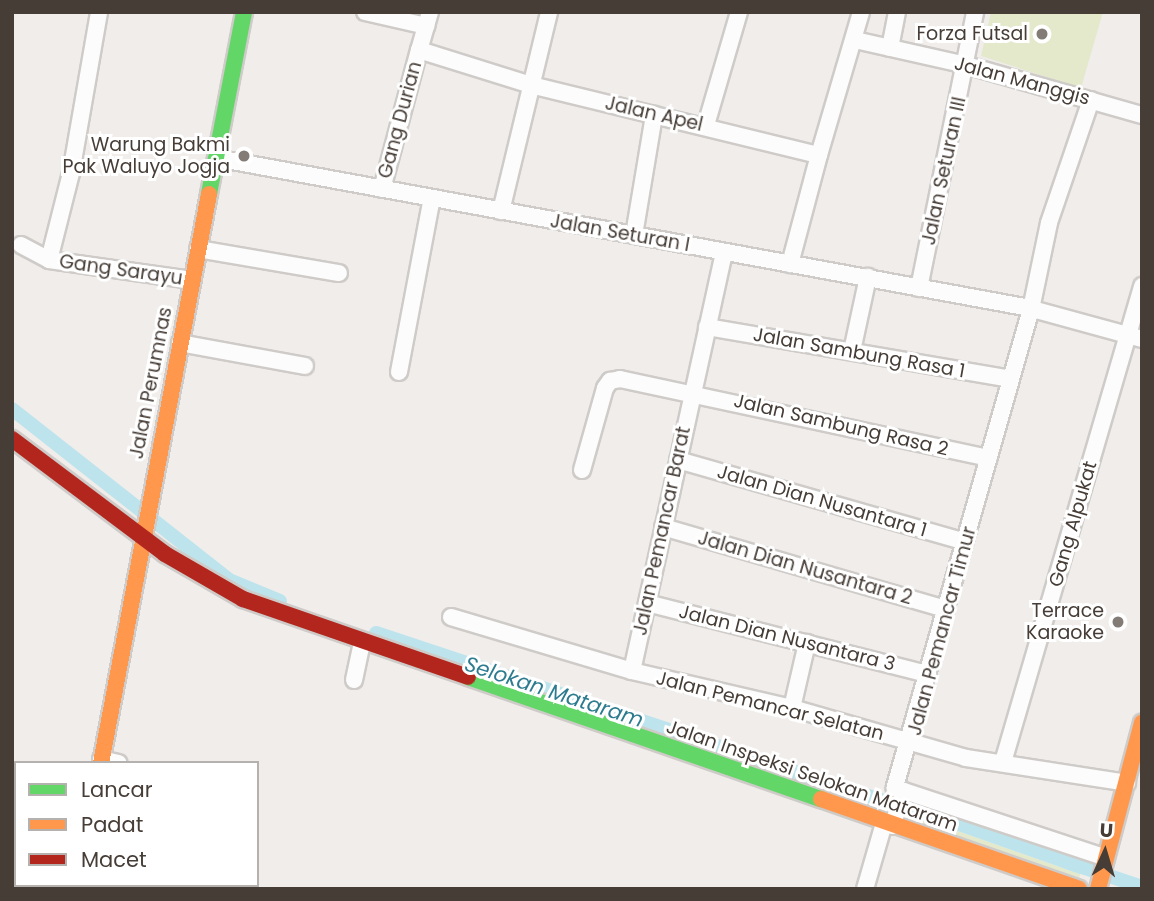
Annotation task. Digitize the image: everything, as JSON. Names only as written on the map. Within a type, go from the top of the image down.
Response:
[{"type":"main road","name":"Jalan Perumnas","points":[[101,761],[244,12]]},
{"type":"main road","name":"Jalan Inspeksi Selokan Mataram","points":[[12,439],[144,530],[219,588],[362,642],[1092,887]]},
{"type":"main road","points":[[1092,887],[1142,723]]},
{"type":"street","points":[[21,245],[49,260],[71,173],[99,12]]},
{"type":"street","points":[[365,12],[428,19],[419,50]]},
{"type":"street","points":[[502,211],[549,12]]},
{"type":"street","points":[[706,125],[739,12]]},
{"type":"street","points":[[790,264],[861,12]]},
{"type":"street","points":[[890,48],[897,12]]},
{"type":"street","name":"Jalan Seturan III","points":[[919,288],[975,12]]},
{"type":"street","name":"Jalan Manggis","points":[[855,40],[966,65],[1142,115]]},
{"type":"street","name":"Jalan Apel","points":[[419,50],[531,85],[706,125],[819,155]]},
{"type":"street","name":"Gang Durian","points":[[382,189],[419,50]]},
{"type":"street","name":"Jalan Pemancar Timur","points":[[1091,100],[1049,223],[1011,379],[909,741],[1003,762],[1125,781]]},
{"type":"street","points":[[634,235],[654,115]]},
{"type":"street","name":"Jalan Seturan I","points":[[215,158],[1028,308]]},
{"type":"street","points":[[399,372],[432,198]]},
{"type":"street","points":[[198,249],[339,273]]},
{"type":"street","name":"Jalan Pemancar Barat","points":[[632,671],[724,252]]},
{"type":"street","name":"Gang Sarayu","points":[[49,260],[192,280]]},
{"type":"street","points":[[852,351],[868,277]]},
{"type":"street","name":"Gang Alpukat","points":[[1003,762],[1135,337],[1142,286]]},
{"type":"street","points":[[1028,308],[1135,337]]},
{"type":"street","name":"Jalan Sambung Rasa 1","points":[[707,327],[1011,379]]},
{"type":"street","points":[[180,343],[305,366]]},
{"type":"street","points":[[582,470],[610,381],[693,391]]},
{"type":"street","name":"Jalan Sambung Rasa 2","points":[[693,391],[989,458]]},
{"type":"street","name":"Jalan Dian Nusantara 1","points":[[678,460],[965,542]]},
{"type":"street","name":"Jalan Dian Nusantara 2","points":[[663,527],[946,609]]},
{"type":"street","name":"Jalan Dian Nusantara 3","points":[[647,603],[928,674]]},
{"type":"street","name":"Jalan Pemancar Selatan","points":[[451,617],[632,671],[792,708],[909,741]]},
{"type":"street","points":[[354,680],[362,642]]},
{"type":"street","points":[[792,708],[807,643]]},
{"type":"street","points":[[909,741],[895,788],[1102,859]]},
{"type":"street","points":[[865,889],[904,793]]},
{"type":"green space","name":"Forza Futsal","points":[[991,12],[1103,12],[1081,88],[981,56]]},
{"type":"green space","points":[[904,812],[1080,874],[1079,881],[902,821]]},
{"type":"water","points":[[908,801],[1085,859],[1080,874],[904,812]]},
{"type":"water","points":[[1112,871],[1142,880],[1142,889],[1108,883]]},
{"type":"waterway","name":"Selokan Mataram","points":[[12,409],[229,580],[280,601]]},
{"type":"waterway","name":"Selokan Mataram","points":[[376,633],[908,809]]},
{"type":"waterway","name":"Selokan Mataram","points":[[1067,862],[1142,887]]},
{"type":"traffic: fast","points":[[209,194],[244,12]]},
{"type":"traffic: fast","points":[[468,677],[821,799]]},
{"type":"traffic: slow","points":[[101,761],[209,194]]},
{"type":"traffic: slow","points":[[1098,889],[1142,723]]},
{"type":"traffic: slow","points":[[821,799],[1079,889]]},
{"type":"traffic: jam","points":[[12,439],[165,554],[243,599],[468,677]]},
{"type":"place","name":"Forza Futsal","points":[[1042,34]]},
{"type":"place","name":"Warung Bakmi Pak Waluyo Jogja","points":[[244,156]]},
{"type":"place","name":"Terrace Karaoke","points":[[1118,622]]}]
